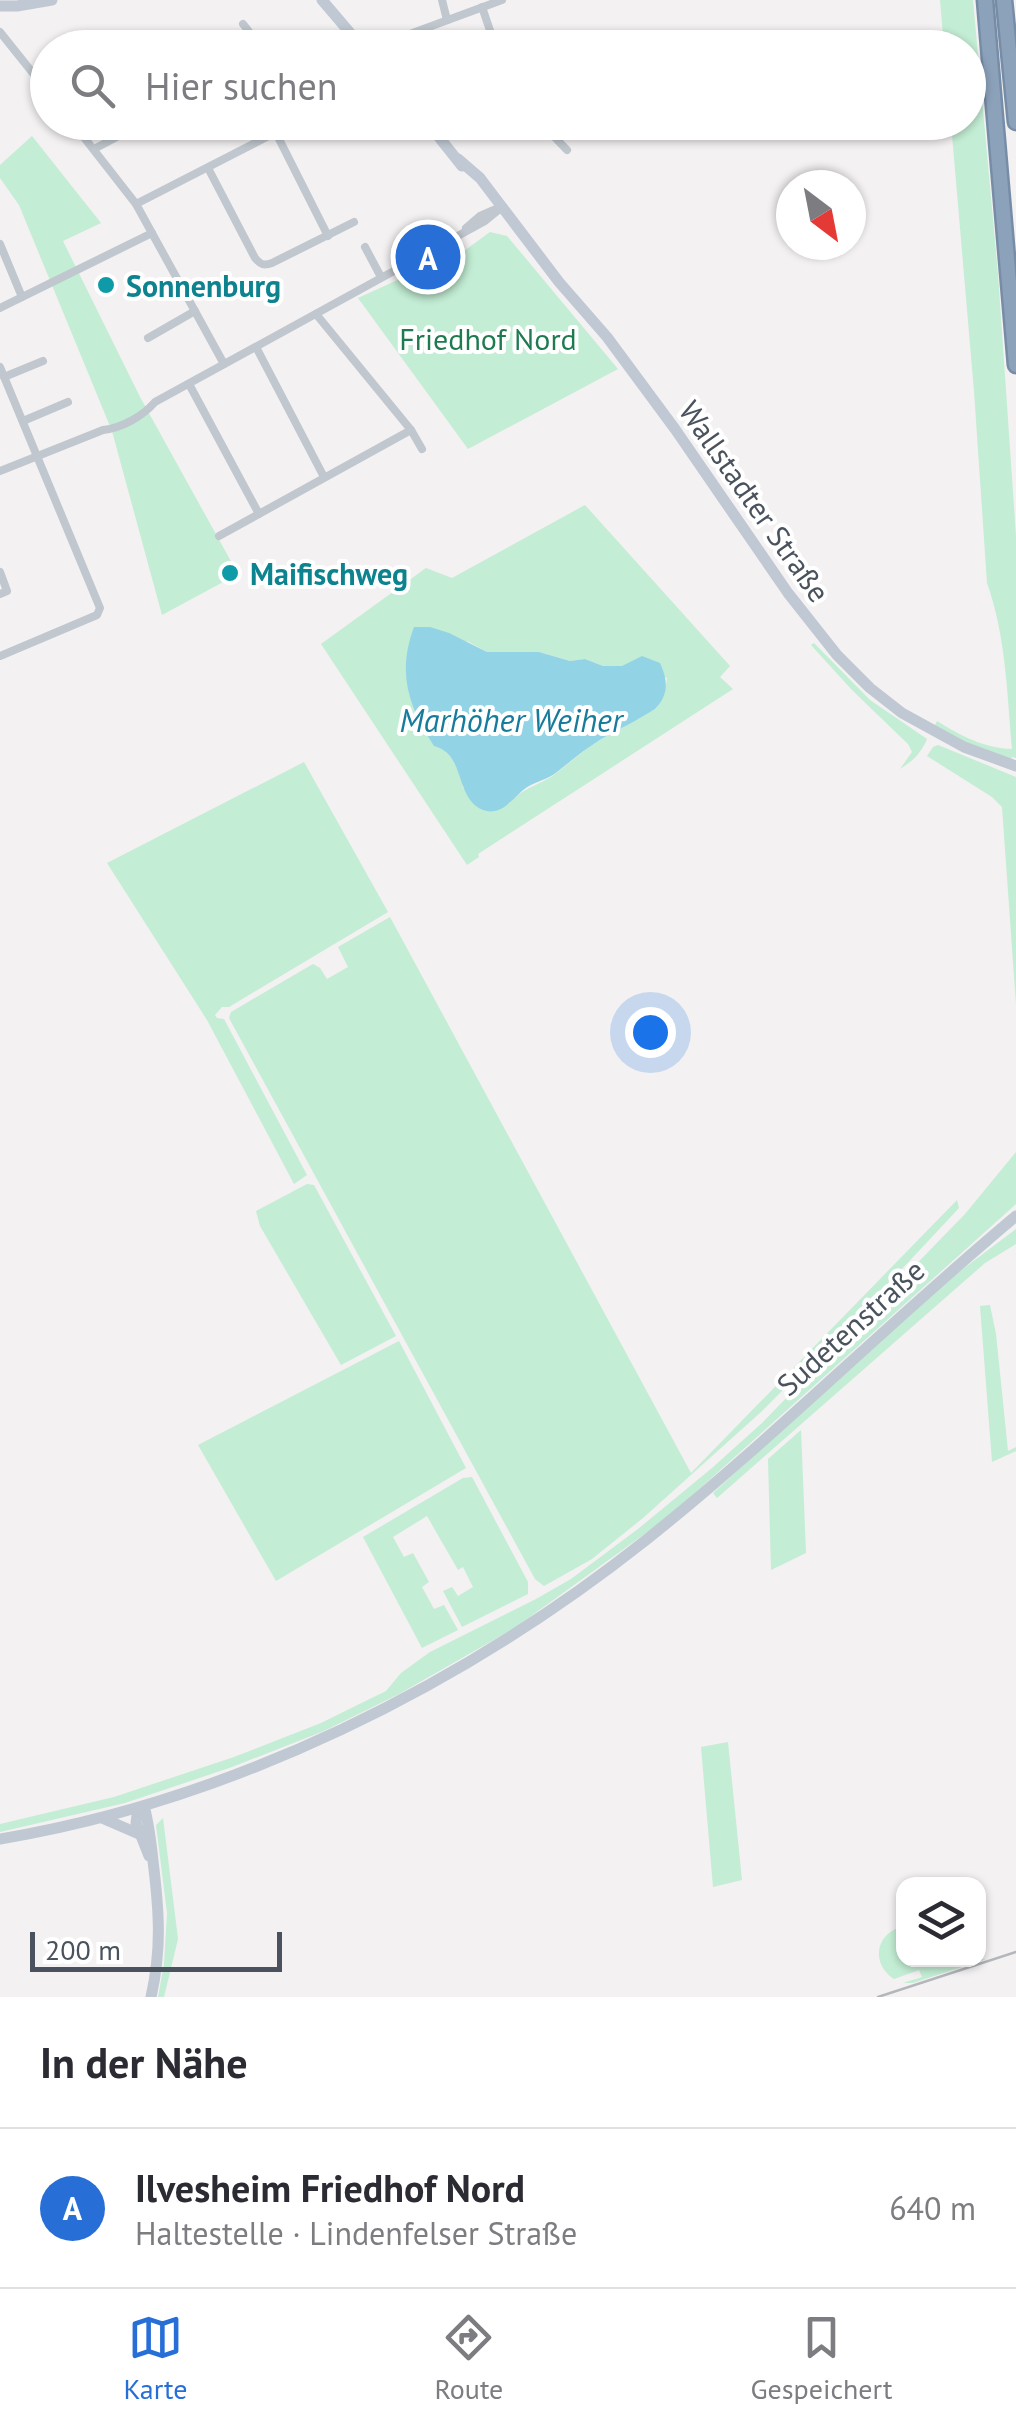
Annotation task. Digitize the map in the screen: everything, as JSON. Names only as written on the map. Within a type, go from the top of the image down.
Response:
[{"type":"highway","points":[[984,0],[1016,365]]},
{"type":"highway","points":[[1004,0],[1016,122]]},
{"type":"main road","points":[[0,6],[52,0]]},
{"type":"main road","points":[[322,0],[348,30]]},
{"type":"main road","name":"Wallstadter Straße","points":[[442,140],[474,183],[501,208],[607,336],[788,593],[837,656],[902,713],[952,741],[1016,766]]},
{"type":"main road","name":"Sudetenstraße","points":[[0,1839],[102,1818],[214,1782],[300,1748],[474,1658],[605,1572],[720,1478],[1016,1216]]},
{"type":"main road","points":[[141,1807],[136,1823],[153,1864]]},
{"type":"main road","points":[[141,1807],[149,1823],[158,1900],[159,1941],[152,1997]]},
{"type":"main road","points":[[102,1818],[139,1834]]},
{"type":"street","points":[[442,0],[446,20]]},
{"type":"street","points":[[420,30],[502,0]]},
{"type":"street","points":[[482,7],[490,30]]},
{"type":"street","points":[[244,24],[248,30]]},
{"type":"street","points":[[0,32],[30,70]]},
{"type":"street","points":[[87,140],[136,204],[224,364]]},
{"type":"street","points":[[94,149],[111,140]]},
{"type":"street","points":[[136,204],[262,140]]},
{"type":"street","points":[[280,140],[328,236]]},
{"type":"street","points":[[557,140],[567,150]]},
{"type":"street","points":[[208,168],[260,264],[272,264],[354,222]]},
{"type":"street","points":[[0,470],[116,428],[459,234],[480,216],[501,208]]},
{"type":"street","points":[[0,308],[152,233]]},
{"type":"street","points":[[0,244],[22,297]]},
{"type":"street","points":[[365,247],[382,277]]},
{"type":"street","points":[[148,338],[195,311]]},
{"type":"street","points":[[316,314],[411,430],[422,449]]},
{"type":"street","points":[[256,346],[324,477]]},
{"type":"street","points":[[0,656],[97,615],[100,608],[2,372],[44,361]]},
{"type":"street","points":[[189,384],[259,514]]},
{"type":"street","points":[[23,421],[68,402]]},
{"type":"street","points":[[219,536],[411,430]]},
{"type":"street","points":[[0,572],[7,591],[0,594]]},
{"type":"green space","points":[[940,0],[973,0],[976,30],[943,30]]},
{"type":"green space","points":[[30,138],[35,140],[101,223],[63,241],[140,397],[238,574],[162,615],[112,431],[19,205],[0,178],[0,165]]},
{"type":"green space","points":[[952,140],[986,140],[1016,536],[1016,758],[1011,759],[978,749],[934,727],[937,721],[973,740],[1012,749],[1002,644],[987,583]]},
{"type":"green space","name":"Friedhof Nord","points":[[490,232],[507,236],[618,369],[468,449],[358,298],[437,262],[442,267]]},
{"type":"green space","points":[[585,505],[730,666],[720,677],[733,689],[478,854],[467,865],[321,644],[426,568],[452,578]],"holes":[[[467,641],[487,652],[539,652],[570,661],[585,659],[603,666],[622,666],[667,678],[666,687],[655,709],[593,745],[509,804],[463,788],[456,767],[443,748]]]},
{"type":"green space","points":[[814,643],[870,700],[927,739],[909,763],[900,769],[912,752],[908,744],[852,690],[811,645]]},
{"type":"green space","points":[[938,745],[1016,777],[1016,1004],[1002,807],[927,756]]},
{"type":"green space","points":[[304,762],[388,912],[229,1007],[222,1007],[215,1015],[224,1019],[307,1175],[294,1184],[207,1020],[107,863]]},
{"type":"green space","points":[[390,917],[691,1473],[957,1200],[959,1208],[761,1412],[643,1518],[592,1559],[544,1586],[535,1579],[229,1018],[231,1012],[313,964],[327,979],[348,967],[338,947]]},
{"type":"green space","points":[[1016,1152],[1016,1204],[668,1517],[516,1627],[399,1694],[324,1731],[125,1803],[0,1832],[0,1824],[114,1797],[321,1723],[386,1691],[401,1673],[430,1652],[571,1579],[638,1529],[762,1423],[965,1214]]},
{"type":"green space","points":[[307,1184],[314,1185],[396,1336],[341,1365],[260,1226],[256,1211]]},
{"type":"green space","points":[[1016,1229],[1016,1244],[985,1263],[717,1498],[713,1493],[943,1284]]},
{"type":"green space","points":[[990,1305],[1008,1451],[1016,1447],[1016,1451],[992,1462],[980,1306]]},
{"type":"green space","points":[[399,1341],[466,1468],[276,1581],[198,1445]]},
{"type":"green space","points":[[801,1430],[806,1553],[771,1570],[768,1459]]},
{"type":"green space","points":[[472,1477],[528,1582],[528,1594],[462,1627],[443,1591],[452,1587],[458,1596],[473,1587],[463,1567],[458,1570],[427,1516],[393,1537],[404,1557],[413,1553],[429,1582],[422,1587],[434,1609],[444,1605],[458,1630],[422,1648],[363,1537],[463,1478]]},
{"type":"green space","points":[[728,1742],[742,1880],[713,1887],[701,1747]]},
{"type":"green space","points":[[163,1818],[178,1939],[164,1997],[158,1997],[167,1913],[156,1825]]},
{"type":"green space","points":[[896,1929],[896,1967],[962,1967],[913,1983],[903,1983],[922,1977],[919,1970],[894,1979],[879,1959],[881,1944]]},
{"type":"water","name":"Marhöher Weiher","points":[[414,627],[449,633],[487,652],[539,652],[603,666],[622,666],[642,656],[660,663],[665,693],[655,709],[594,744],[502,808],[484,810],[470,799],[450,756],[434,746],[412,703],[406,659]]},
{"type":"railway","points":[[878,1997],[1016,1952]]},
{"type":"place","name":"Ilvesheim Friedhof Nord","points":[[428,257]]},
{"type":"place","name":"Sonnenburg","points":[[106,285]]},
{"type":"place","name":"Maifischweg","points":[[230,573]]}]
